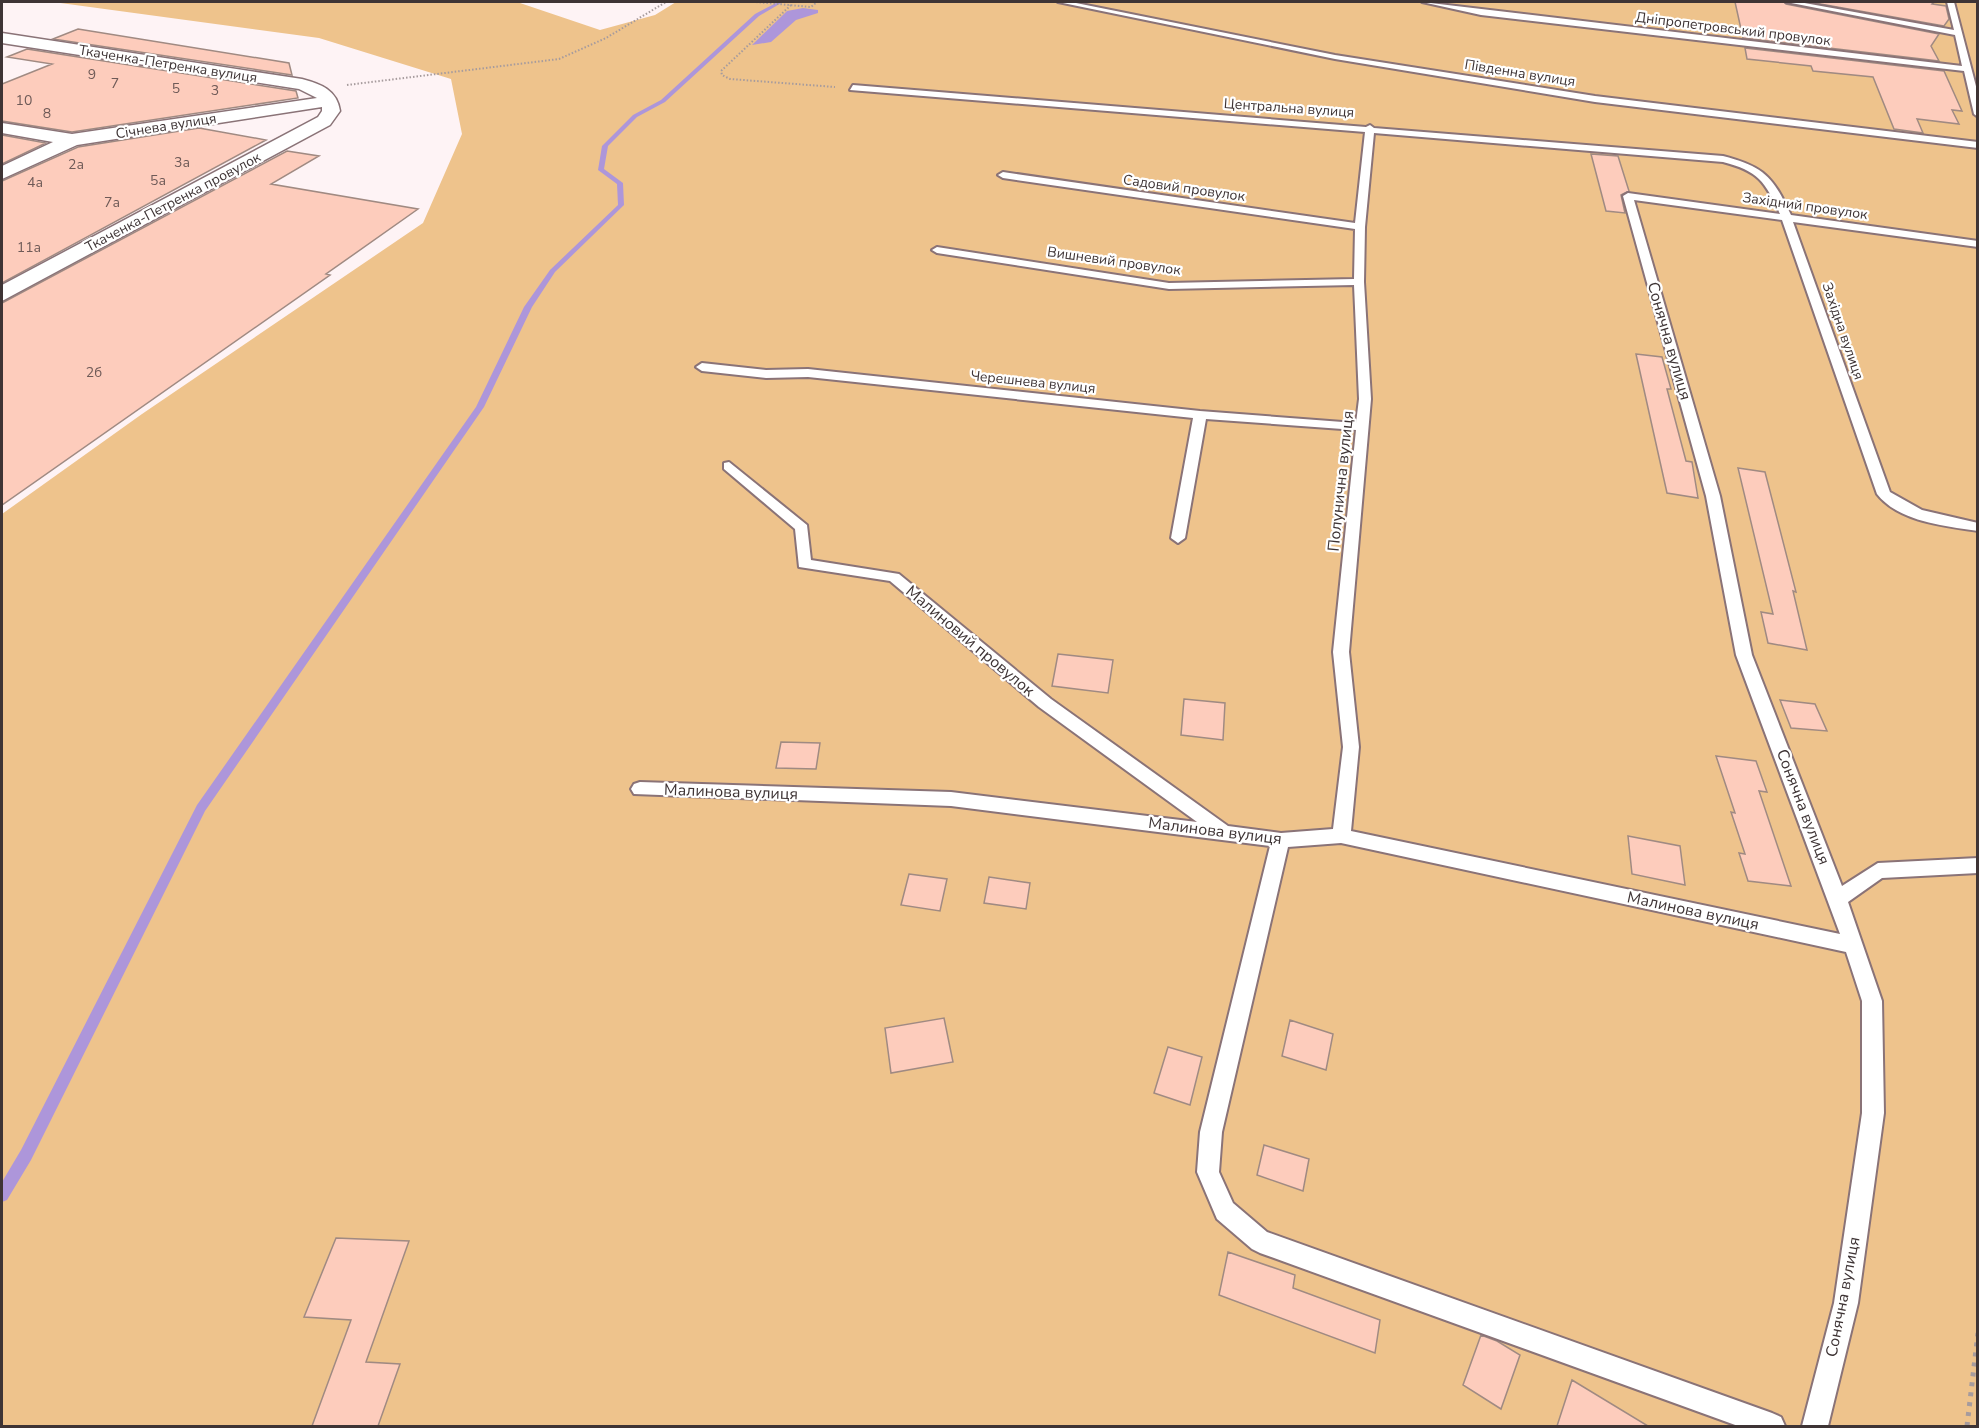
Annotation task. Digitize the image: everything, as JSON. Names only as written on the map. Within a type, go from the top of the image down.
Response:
[{"type":"street","name":"Ткаченка-Петренка вулиця","points":[[2,38],[302,84],[325,96]]},
{"type":"street","name":"Січнева вулиця","points":[[2,128],[72,140],[325,96]]},
{"type":"street","name":"Ткаченка-Петренка провулок","points":[[2,294],[324,121],[331,111],[325,96]]},
{"type":"street","points":[[2,173],[72,140]]},
{"type":"lane","name":"Південна вулиця","points":[[1062,2],[1335,57],[1595,99],[1977,145]]},
{"type":"lane","name":"Дніпропетровський провулок","points":[[1426,2],[1481,13],[1967,69]]},
{"type":"lane","points":[[1790,2],[1959,33]]},
{"type":"lane","points":[[1951,2],[1977,114]]},
{"type":"lane","name":"Центральна вулиця","points":[[853,88],[1370,128],[1723,159],[1753,167],[1768,179]]},
{"type":"lane","name":"Полунична вулиця","points":[[1341,836],[1351,747],[1341,652],[1365,399],[1359,282],[1360,227],[1370,128]]},
{"type":"lane","name":"Садовий провулок","points":[[1003,175],[1360,227]]},
{"type":"lane","name":"Західна вулиця","points":[[1768,179],[1786,216],[1884,494],[1902,509],[1929,518],[1977,527]]},
{"type":"lane","name":"Західний провулок","points":[[1628,196],[1977,244]]},
{"type":"lane","name":"Сонячна вулиця","points":[[1628,196],[1713,496],[1744,655],[1838,899],[1872,1001],[1873,1113],[1845,1303],[1815,1426]]},
{"type":"lane","name":"Вишневий провулок","points":[[937,250],[1169,286],[1359,282]]},
{"type":"lane","name":"Черешнева вулиця","points":[[702,367],[766,374],[808,373],[1200,415],[1362,427]]},
{"type":"lane","points":[[1178,538],[1200,415]]},
{"type":"lane","name":"Малиновий провулок","points":[[729,466],[802,528],[804,564],[894,577],[1045,703],[1226,834]]},
{"type":"lane","name":"Малинова вулиця","points":[[640,789],[951,799],[1281,840],[1341,836],[1852,945]]},
{"type":"lane","points":[[1281,840],[1211,1132],[1208,1172],[1225,1211],[1260,1241],[1772,1426]]},
{"type":"lane","points":[[1838,899],[1878,871],[1977,865]]},
{"type":"path","points":[[325,96],[372,80],[559,59],[606,38],[666,2]]},
{"type":"path","points":[[756,2],[811,6],[817,2]]},
{"type":"path","points":[[791,5],[721,70],[722,75],[730,79],[853,88]]},
{"type":"path","points":[[1967,1426],[1977,1333]]},
{"type":"shaded area","points":[[53,2],[517,2],[600,30],[655,15],[676,2],[1977,2],[1977,1426],[2,1426],[2,514],[142,414],[423,223],[462,134],[451,79],[319,38]]},
{"type":"shaded area","points":[[803,8],[818,10],[818,13],[796,20],[771,42],[752,45],[787,11]]},
{"type":"building","points":[[1735,2],[1784,2],[1939,34],[1931,46],[1939,61],[1743,38]]},
{"type":"building","points":[[1809,2],[1934,2],[1932,4],[1946,6],[1949,19],[1944,26]]},
{"type":"building","points":[[78,29],[289,63],[292,75],[53,39]]},
{"type":"building","points":[[1745,48],[1944,71],[1962,111],[1952,110],[1959,124],[1917,119],[1923,133],[1894,129],[1873,77],[1813,71],[1811,66],[1747,59]]},
{"type":"building","points":[[27,49],[296,91],[298,98],[72,132],[2,121],[2,84],[52,64],[7,57]]},
{"type":"building","points":[[199,128],[266,140],[2,283],[2,181],[78,147]]},
{"type":"building","points":[[2,135],[46,143],[2,164]]},
{"type":"building","points":[[287,151],[319,156],[271,184],[418,209],[326,274],[330,275],[2,505],[2,303]]},
{"type":"building","points":[[1591,154],[1618,156],[1629,191],[1621,195],[1625,213],[1606,211]]},
{"type":"building","points":[[1636,354],[1662,357],[1671,389],[1667,389],[1686,461],[1692,462],[1698,498],[1667,493]]},
{"type":"building","points":[[1738,468],[1765,472],[1796,592],[1793,591],[1807,650],[1768,643],[1761,612],[1773,614]]},
{"type":"building","points":[[1058,654],[1113,660],[1108,693],[1052,686]]},
{"type":"building","points":[[1184,699],[1225,703],[1223,740],[1181,735]]},
{"type":"building","points":[[1780,700],[1815,704],[1827,731],[1791,728]]},
{"type":"building","points":[[781,742],[820,743],[816,769],[776,768]]},
{"type":"building","points":[[1716,756],[1756,761],[1767,792],[1759,791],[1791,886],[1748,881],[1739,853],[1745,854],[1731,812],[1735,813]]},
{"type":"building","points":[[1628,836],[1680,846],[1685,885],[1632,874]]},
{"type":"building","points":[[909,874],[947,879],[940,911],[901,905]]},
{"type":"building","points":[[989,877],[1030,883],[1026,909],[984,903]]},
{"type":"building","points":[[944,1018],[953,1062],[891,1073],[885,1028]]},
{"type":"building","points":[[1290,1020],[1333,1034],[1326,1070],[1282,1056]]},
{"type":"building","points":[[1168,1047],[1202,1057],[1190,1105],[1154,1093]]},
{"type":"building","points":[[1264,1145],[1309,1159],[1303,1191],[1257,1175]]},
{"type":"building","points":[[336,1238],[409,1241],[366,1362],[400,1364],[378,1426],[312,1426],[351,1320],[304,1317]]},
{"type":"building","points":[[1228,1252],[1295,1275],[1293,1288],[1380,1320],[1375,1353],[1219,1295]]},
{"type":"building","points":[[1481,1335],[1497,1341],[1520,1355],[1501,1409],[1463,1385]]},
{"type":"building","points":[[1572,1380],[1648,1426],[1557,1426]]},
{"type":"waterway","points":[[2,1195],[26,1155],[201,808],[480,407],[528,307],[552,271],[621,205],[620,183],[601,170],[605,146],[635,116],[663,101],[757,15],[781,2]]}]
